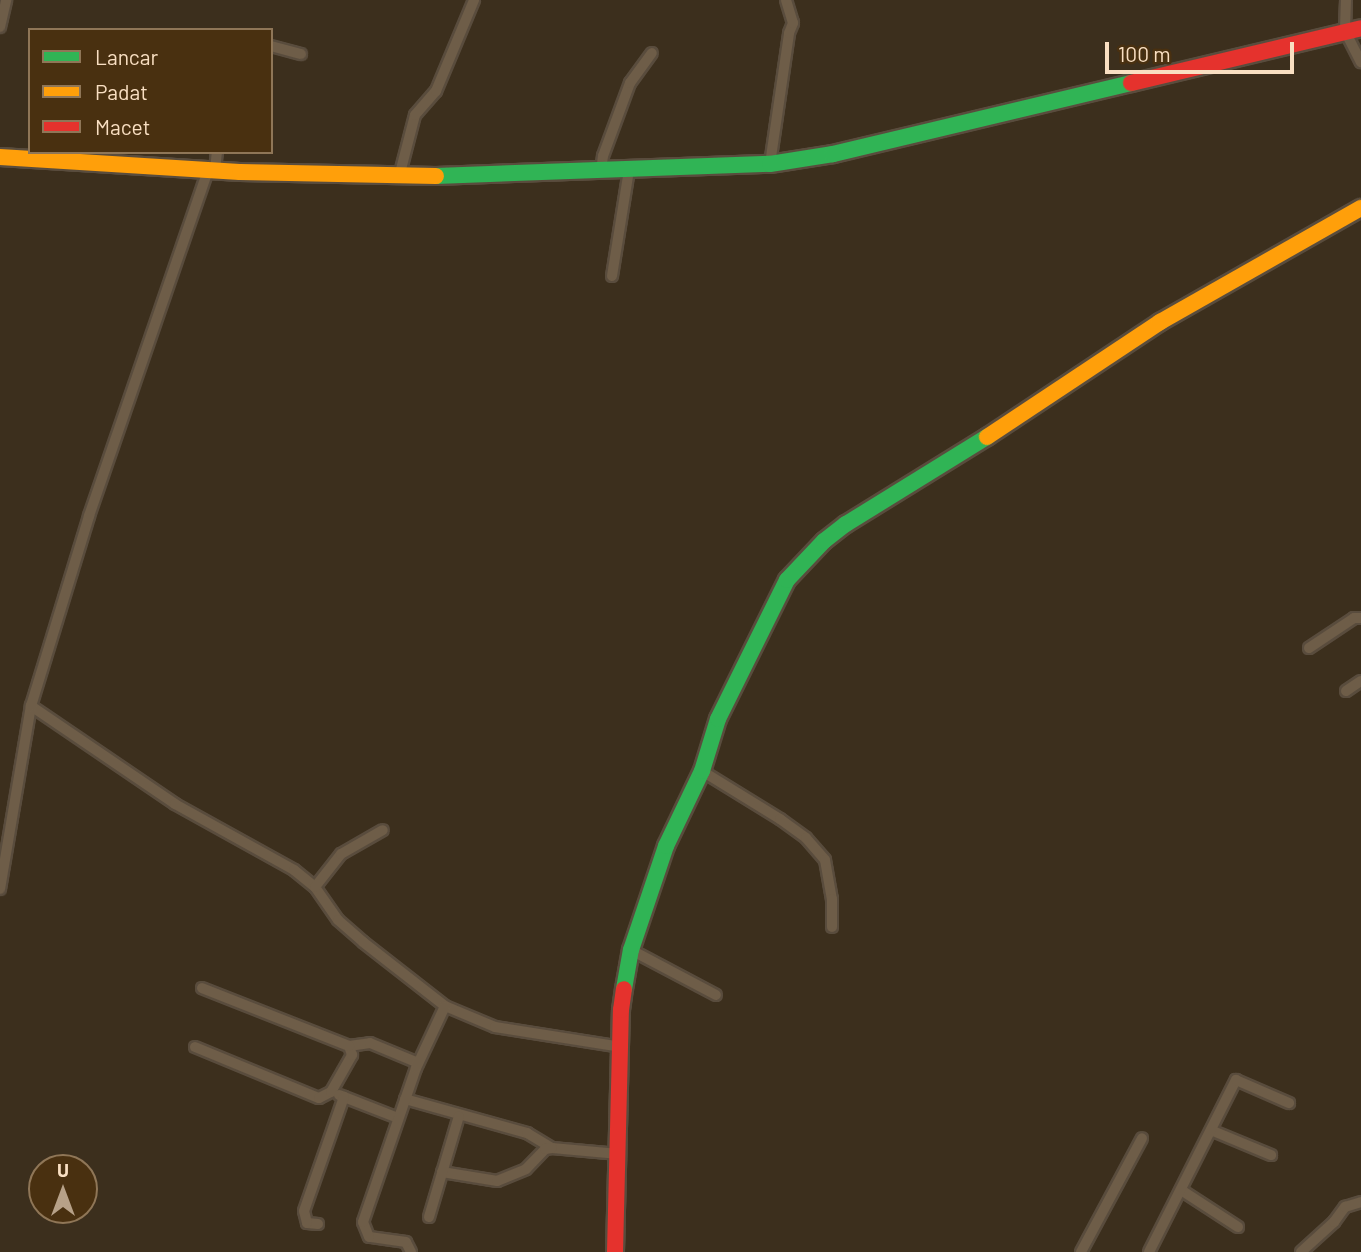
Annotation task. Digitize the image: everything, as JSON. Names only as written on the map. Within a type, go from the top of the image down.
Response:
[{"type":"street","points":[[0,27],[6,0]]},
{"type":"street","points":[[399,177],[415,115],[436,91],[474,0]]},
{"type":"street","points":[[771,155],[789,33],[793,23],[786,0]]},
{"type":"street","points":[[1346,0],[1361,62]]},
{"type":"street","points":[[0,157],[214,163],[399,177],[602,164],[629,170],[771,155],[833,154],[1353,30]]},
{"type":"street","points":[[273,47],[301,54]]},
{"type":"street","points":[[602,164],[630,83],[652,52]]},
{"type":"street","points":[[0,889],[31,706],[89,516],[214,163]]},
{"type":"street","points":[[612,276],[629,170]]},
{"type":"street","points":[[615,1252],[621,1010],[631,950],[666,846],[702,771],[718,719],[788,580],[824,541],[1160,323],[1361,208]]},
{"type":"street","points":[[1309,648],[1354,618],[1361,618]]},
{"type":"street","points":[[1346,691],[1361,681]]},
{"type":"street","points":[[31,706],[175,804],[269,853],[315,887],[338,920],[363,943],[444,1006],[495,1027],[621,1047]]},
{"type":"street","points":[[702,771],[780,819],[806,838],[825,860],[832,899],[832,927]]},
{"type":"street","points":[[315,887],[341,854],[383,830]]},
{"type":"street","points":[[631,950],[716,995]]},
{"type":"street","points":[[202,988],[349,1046],[370,1043],[418,1063]]},
{"type":"street","points":[[411,1252],[406,1242],[369,1237],[364,1226],[365,1214],[418,1063],[444,1006]]},
{"type":"street","points":[[195,1047],[310,1097],[319,1098],[331,1092],[352,1055],[349,1046]]},
{"type":"street","points":[[1149,1252],[1213,1131],[1236,1080],[1289,1102]]},
{"type":"street","points":[[331,1092],[398,1118]]},
{"type":"street","points":[[317,1224],[307,1223],[304,1211],[344,1097]]},
{"type":"street","points":[[405,1099],[532,1135],[552,1147]]},
{"type":"street","points":[[429,1217],[459,1116]]},
{"type":"street","points":[[1213,1131],[1271,1155]]},
{"type":"street","points":[[1081,1252],[1142,1138]]},
{"type":"street","points":[[442,1172],[497,1181],[526,1169],[545,1149],[552,1147],[619,1154]]},
{"type":"street","points":[[1181,1190],[1238,1227]]},
{"type":"street","points":[[1301,1252],[1334,1222],[1345,1207],[1361,1202]]},
{"type":"traffic: fast","points":[[436,176],[770,164],[833,154],[1131,83]]},
{"type":"traffic: fast","points":[[624,989],[631,950],[666,846],[702,771],[718,719],[787,580],[824,541],[846,524],[987,437]]},
{"type":"traffic: slow","points":[[0,157],[240,172],[436,176]]},
{"type":"traffic: slow","points":[[987,437],[1160,322],[1361,208]]},
{"type":"traffic: jam","points":[[1131,83],[1361,28]]},
{"type":"traffic: jam","points":[[615,1252],[621,1010],[624,989]]}]
